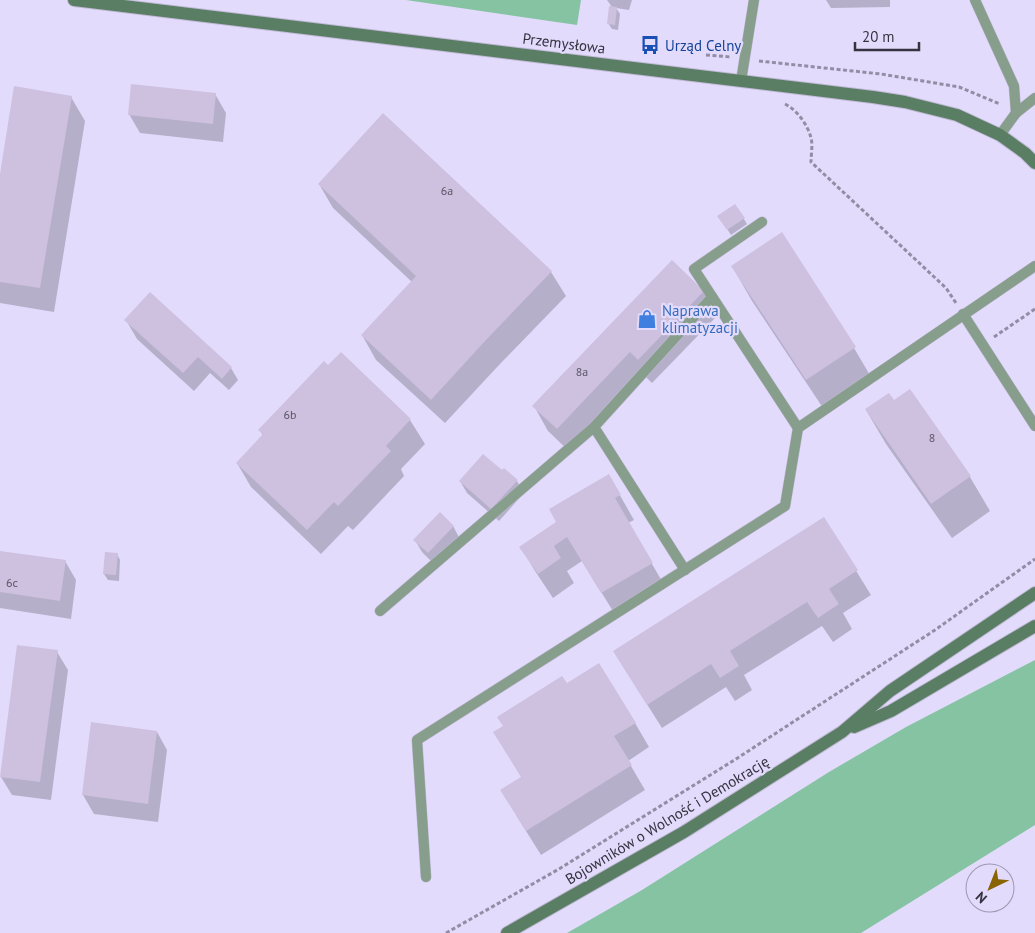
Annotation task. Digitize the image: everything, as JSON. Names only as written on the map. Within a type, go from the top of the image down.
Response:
[{"type":"street","name":"Przemysłowa","points":[[74,0],[103,1],[905,102],[957,115],[1000,135],[1035,163]]},
{"type":"street","name":"Bojowników o Wolność i Demokrację","points":[[507,933],[684,832],[842,732],[890,691],[1035,593]]},
{"type":"street","name":"Bojowników o Wolność i Demokrację","points":[[842,732],[891,711],[1035,626]]},
{"type":"lane","points":[[741,80],[754,0]]},
{"type":"lane","points":[[975,0],[1014,86],[1016,113]]},
{"type":"lane","points":[[1000,135],[1016,113],[1035,98]]},
{"type":"lane","points":[[426,877],[417,740],[785,506],[798,428],[694,269],[762,222]]},
{"type":"lane","points":[[798,428],[1035,266]]},
{"type":"lane","points":[[380,611],[594,427],[712,297]]},
{"type":"lane","points":[[963,314],[1035,426]]},
{"type":"lane","points":[[594,427],[685,570]]},
{"type":"path","points":[[783,103],[790,106],[804,121],[812,139],[811,162],[946,288],[963,314]]},
{"type":"path","points":[[983,345],[1035,309]]},
{"type":"path","points":[[446,933],[559,869],[736,759],[935,630],[1035,559]]},
{"type":"green space","points":[[406,0],[581,0],[577,25]]},
{"type":"green space","points":[[1035,660],[1035,825],[974,863],[965,863],[965,868],[861,933],[567,933],[642,890],[829,772],[906,727]]},
{"type":"building","points":[[609,6],[617,7],[615,25],[607,24]]},
{"type":"building","points":[[131,84],[216,93],[213,124],[128,115]]},
{"type":"building","points":[[14,86],[72,96],[40,288],[0,282],[0,174]]},
{"type":"building","points":[[383,113],[552,271],[431,400],[361,335],[416,276],[318,184]]},
{"type":"building","points":[[735,204],[745,218],[727,230],[717,216]]},
{"type":"building","points":[[782,232],[856,347],[806,380],[731,266]]},
{"type":"building","points":[[672,260],[704,291],[638,360],[630,352],[557,429],[532,406]]},
{"type":"building","points":[[150,292],[232,367],[222,379],[198,357],[183,373],[124,320]]},
{"type":"building","points":[[341,352],[411,419],[386,446],[391,451],[338,506],[334,502],[307,530],[236,463],[263,434],[258,430],[324,361],[328,365]]},
{"type":"building","points":[[910,389],[971,476],[931,504],[865,409],[889,393],[894,400]]},
{"type":"building","points":[[483,454],[502,470],[504,468],[518,480],[491,509],[459,481]]},
{"type":"building","points":[[609,474],[621,495],[615,498],[653,563],[601,593],[567,537],[554,546],[561,558],[538,574],[519,547],[556,522],[549,509]]},
{"type":"building","points":[[440,512],[454,526],[428,553],[413,540]]},
{"type":"building","points":[[824,517],[858,570],[829,589],[839,604],[818,618],[807,602],[730,651],[739,666],[720,678],[711,664],[647,705],[613,651]]},
{"type":"building","points":[[0,551],[66,560],[60,601],[0,592]]},
{"type":"building","points":[[105,552],[118,553],[116,575],[103,574]]},
{"type":"building","points":[[17,645],[58,650],[40,782],[0,777]]},
{"type":"building","points":[[599,663],[636,723],[614,736],[632,765],[526,831],[500,790],[521,777],[493,732],[503,726],[497,717],[562,676],[567,683]]},
{"type":"building","points":[[91,722],[157,731],[148,804],[82,795]]},
{"type":"place","name":"Urząd Celny","points":[[650,45]]},
{"type":"place","name":"Naprawa klimatyzacji","points":[[647,319]]}]
